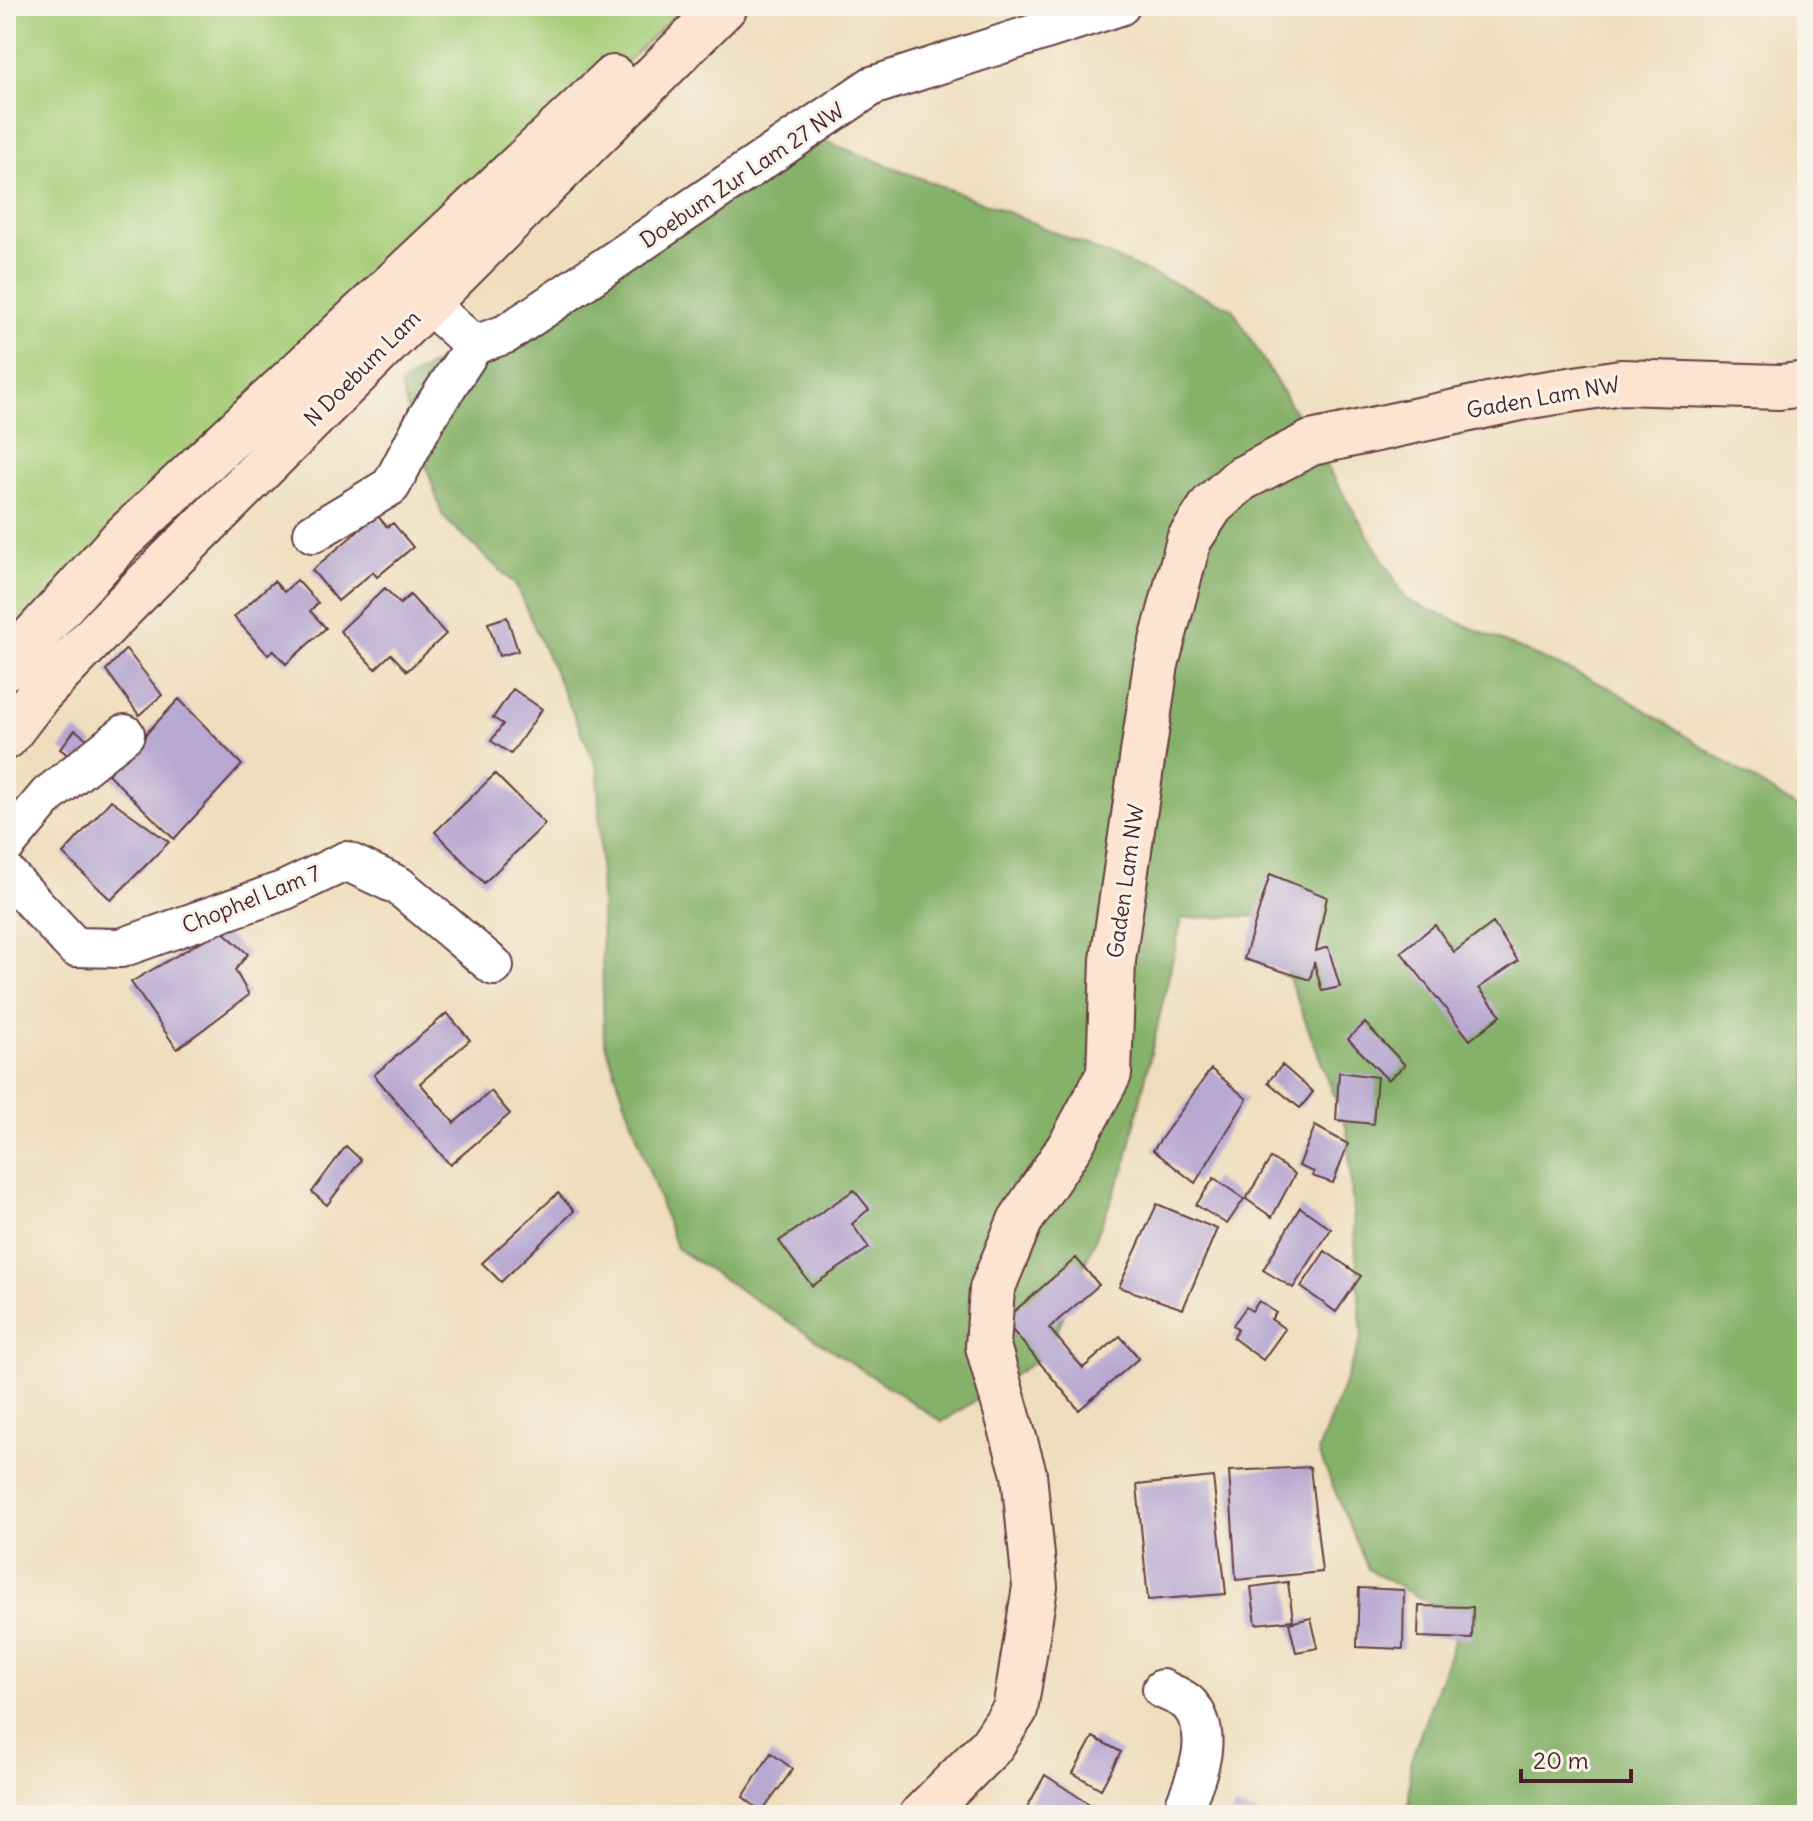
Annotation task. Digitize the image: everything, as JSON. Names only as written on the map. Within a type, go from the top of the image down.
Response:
[{"type":"main road","name":"N Doebum Lam","points":[[6,737],[39,694],[414,291],[685,6]]},
{"type":"main road","name":"N Doebum Lam","points":[[6,667],[121,540],[414,291],[725,6]]},
{"type":"main road","name":"Gaden Lam NW","points":[[922,1815],[991,1746],[1015,1710],[1035,1587],[1024,1474],[988,1346],[992,1289],[1020,1221],[1072,1143],[1109,1074],[1113,960],[1156,664],[1189,540],[1212,505],[1241,479],[1311,443],[1530,396],[1621,382],[1779,387],[1807,384]]},
{"type":"street","name":"Doebum Zur Lam 27 NW","points":[[474,345],[506,334],[872,86],[1120,6]]},
{"type":"street","points":[[313,533],[391,486],[426,419],[474,345],[414,291]]},
{"type":"street","points":[[6,845],[48,795],[125,734]]},
{"type":"street","name":"Chophel Lam 7","points":[[6,873],[75,947],[121,948],[285,890],[346,861],[399,886],[494,966]]},
{"type":"street","points":[[1162,1689],[1189,1704],[1204,1737],[1198,1771],[1181,1815]]},
{"type":"green space","points":[[6,6],[685,6],[121,540],[6,659]]},
{"type":"green space","points":[[802,132],[1007,212],[1232,308],[1407,600],[1612,689],[1807,814],[1807,1815],[1409,1815],[1410,1763],[1461,1621],[1368,1569],[1318,1451],[1362,1337],[1347,1129],[1265,916],[1182,918],[1125,1167],[1048,1353],[942,1422],[676,1248],[604,1040],[598,769],[515,584],[443,517],[400,385]]},
{"type":"building","points":[[377,515],[387,527],[393,523],[413,547],[377,577],[373,572],[338,601],[312,570]]},
{"type":"building","points":[[297,580],[318,603],[310,611],[326,628],[286,664],[273,650],[268,655],[234,617],[274,581],[284,592]]},
{"type":"building","points":[[385,588],[400,604],[410,595],[446,634],[407,671],[391,654],[375,669],[340,631]]},
{"type":"building","points":[[507,617],[518,651],[499,656],[488,623]]},
{"type":"building","points":[[126,649],[162,695],[139,715],[106,670]]},
{"type":"building","points":[[513,689],[542,709],[511,754],[491,741],[503,724],[493,718]]},
{"type":"building","points":[[179,699],[242,765],[174,839],[108,774]]},
{"type":"building","points":[[75,730],[94,744],[79,763],[60,749]]},
{"type":"building","points":[[495,774],[545,824],[484,883],[435,832]]},
{"type":"building","points":[[111,800],[169,842],[111,900],[63,854]]},
{"type":"building","points":[[1270,874],[1327,897],[1316,951],[1328,947],[1340,987],[1322,991],[1314,962],[1310,980],[1244,959]]},
{"type":"building","points":[[1493,923],[1518,961],[1479,988],[1501,1015],[1470,1040],[1401,952],[1435,925],[1454,952]]},
{"type":"building","points":[[221,930],[248,954],[235,970],[249,995],[177,1049],[131,982]]},
{"type":"building","points":[[447,1013],[470,1040],[420,1083],[454,1123],[491,1091],[510,1114],[450,1165],[374,1075]]},
{"type":"building","points":[[1365,1023],[1405,1065],[1388,1080],[1348,1039]]},
{"type":"building","points":[[1282,1065],[1313,1092],[1300,1108],[1268,1082]]},
{"type":"building","points":[[1211,1069],[1247,1099],[1195,1183],[1153,1150]]},
{"type":"building","points":[[1339,1072],[1377,1077],[1373,1124],[1336,1120]]},
{"type":"building","points":[[1315,1126],[1348,1144],[1333,1183],[1312,1176],[1314,1172],[1299,1166]]},
{"type":"building","points":[[346,1146],[361,1160],[327,1205],[312,1192]]},
{"type":"building","points":[[1271,1158],[1295,1174],[1272,1217],[1246,1199]]},
{"type":"building","points":[[1214,1178],[1244,1199],[1227,1224],[1196,1205]]},
{"type":"building","points":[[854,1190],[869,1209],[852,1224],[869,1248],[812,1286],[779,1241]]},
{"type":"building","points":[[558,1193],[574,1211],[501,1282],[482,1263]]},
{"type":"building","points":[[1157,1204],[1217,1229],[1183,1309],[1119,1287]]},
{"type":"building","points":[[1300,1207],[1331,1229],[1293,1288],[1263,1270]]},
{"type":"building","points":[[1325,1251],[1361,1276],[1336,1312],[1301,1287]]},
{"type":"building","points":[[1076,1258],[1099,1285],[1049,1328],[1083,1368],[1120,1336],[1139,1358],[1079,1410],[1004,1320]]},
{"type":"building","points":[[1259,1301],[1276,1313],[1271,1319],[1285,1329],[1263,1360],[1233,1338],[1238,1329],[1233,1325],[1246,1307],[1252,1311]]},
{"type":"building","points":[[1310,1467],[1322,1572],[1236,1580],[1229,1471]]},
{"type":"building","points":[[1213,1477],[1226,1594],[1148,1600],[1137,1485]]},
{"type":"building","points":[[1288,1582],[1293,1620],[1256,1624],[1251,1587]]},
{"type":"building","points":[[1359,1588],[1404,1590],[1403,1649],[1357,1647]]},
{"type":"building","points":[[1419,1606],[1473,1607],[1472,1639],[1418,1637]]},
{"type":"building","points":[[1311,1618],[1318,1648],[1296,1652],[1289,1623]]},
{"type":"building","points":[[1093,1737],[1121,1752],[1101,1789],[1073,1773]]},
{"type":"building","points":[[771,1753],[793,1769],[762,1812],[743,1797]]},
{"type":"building","points":[[1045,1775],[1100,1811],[1098,1815],[1023,1815]]},
{"type":"building","points":[[1234,1807],[1259,1814],[1259,1815],[1231,1815]]}]
